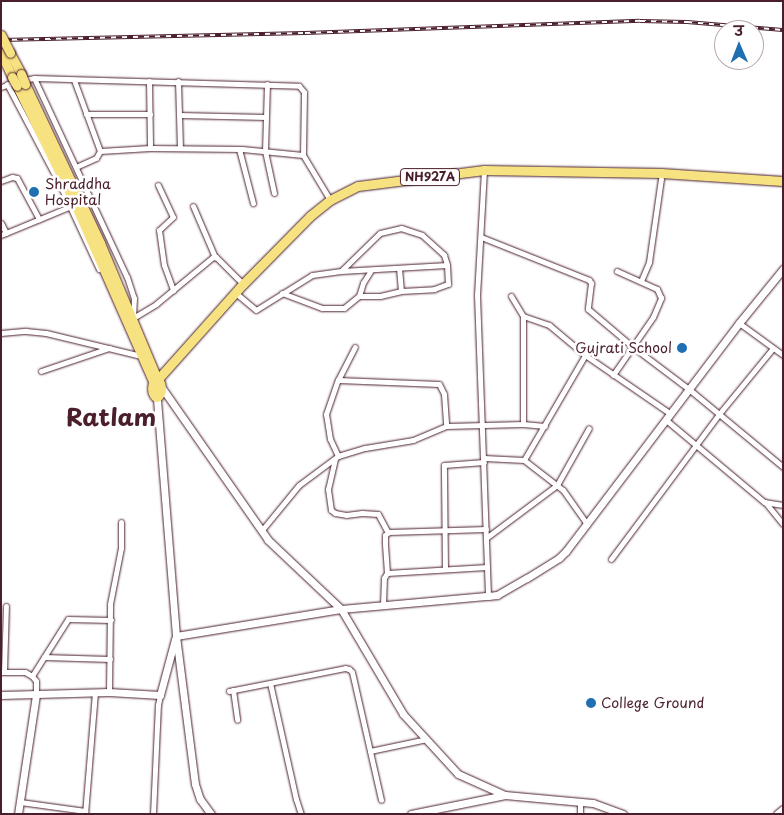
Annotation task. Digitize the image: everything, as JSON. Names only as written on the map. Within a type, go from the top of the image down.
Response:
[{"type":"highway","points":[[1,35],[4,54],[13,78],[21,85],[100,243],[141,356],[157,382]]},
{"type":"highway","name":"NH927A","points":[[157,382],[238,295],[244,286],[313,219],[332,204],[365,190],[484,173],[661,179],[783,187]]},
{"type":"highway","name":"NH927A","points":[[157,382],[310,216],[330,200],[358,186],[484,173],[661,173],[783,181]]},
{"type":"highway","points":[[129,319],[157,382]]},
{"type":"main road","points":[[176,636],[341,608],[497,595],[559,558],[690,390],[739,323],[783,269]]},
{"type":"main road","points":[[157,382],[268,540],[341,608],[403,714],[458,774],[505,795]]},
{"type":"main road","points":[[157,382],[176,636],[195,784],[200,799],[211,814]]},
{"type":"main road","points":[[1,695],[109,692],[160,695],[176,636]]},
{"type":"main road","points":[[18,814],[36,695]]},
{"type":"main road","points":[[410,814],[505,795],[580,802],[623,814]]},
{"type":"main road","points":[[777,814],[783,810]]},
{"type":"street","points":[[13,78],[69,207],[129,319]]},
{"type":"street","points":[[1,87],[13,78],[178,81],[299,86],[304,90],[303,154],[330,200]]},
{"type":"street","points":[[34,78],[129,284],[134,298],[129,319]]},
{"type":"street","points":[[74,80],[100,151]]},
{"type":"street","points":[[149,81],[150,148]]},
{"type":"street","points":[[178,81],[180,148]]},
{"type":"street","points":[[267,84],[265,151],[274,193]]},
{"type":"street","points":[[86,114],[150,114]]},
{"type":"street","points":[[180,115],[266,117]]},
{"type":"street","points":[[100,151],[180,148],[239,149],[303,154]]},
{"type":"street","points":[[239,149],[253,203]]},
{"type":"street","points":[[76,168],[96,158],[100,151]]},
{"type":"street","points":[[484,173],[477,295],[488,596]]},
{"type":"street","points":[[1,181],[12,177],[17,178],[39,219]]},
{"type":"street","points":[[641,281],[649,262],[661,179]]},
{"type":"street","points":[[158,185],[173,217],[159,230],[164,265],[173,290]]},
{"type":"street","points":[[193,206],[214,257],[244,286]]},
{"type":"street","points":[[1,223],[4,234],[69,207]]},
{"type":"street","points":[[341,271],[380,234],[401,228],[422,235],[444,255],[447,265],[448,284],[434,289],[402,291],[380,296],[359,296]]},
{"type":"street","points":[[481,237],[589,280],[591,284],[588,309],[632,347],[690,390],[783,467]]},
{"type":"street","points":[[129,319],[156,304],[214,257]]},
{"type":"street","points":[[238,295],[256,310],[312,275],[341,271],[447,265]]},
{"type":"street","points":[[399,268],[402,291]]},
{"type":"street","points":[[282,293],[322,308],[344,308],[359,296],[363,283],[371,270]]},
{"type":"street","points":[[613,375],[654,317],[662,298],[660,291],[617,271]]},
{"type":"street","points":[[511,296],[523,316],[523,424]]},
{"type":"street","points":[[523,316],[549,325],[585,355],[668,417],[696,445],[764,502],[783,524]]},
{"type":"street","points":[[739,323],[783,355]]},
{"type":"street","points":[[1,333],[26,331],[46,333],[141,356]]},
{"type":"street","points":[[354,347],[338,380],[326,414],[330,439],[336,457],[328,489],[331,510],[335,513],[346,515],[378,514],[388,533],[385,541],[387,573],[384,578],[383,605]]},
{"type":"street","points":[[42,371],[109,348]]},
{"type":"street","points":[[611,559],[719,414],[773,348]]},
{"type":"street","points":[[524,460],[585,355]]},
{"type":"street","points":[[338,380],[440,384],[444,394],[446,426]]},
{"type":"street","points":[[262,530],[298,485],[336,457],[365,448],[413,440],[446,426],[523,424],[545,426]]},
{"type":"street","points":[[486,538],[557,485],[589,428]]},
{"type":"street","points":[[445,569],[444,465],[484,460],[524,460],[557,485],[586,524]]},
{"type":"street","points":[[764,502],[783,505]]},
{"type":"street","points":[[109,692],[110,604],[121,548],[121,522]]},
{"type":"street","points":[[388,533],[486,529]]},
{"type":"street","points":[[387,573],[487,567]]},
{"type":"street","points":[[6,606],[3,672],[25,672],[32,676],[36,681],[36,695]]},
{"type":"street","points":[[32,676],[68,619],[111,620]]},
{"type":"street","points":[[44,657],[110,659]]},
{"type":"street","points":[[237,720],[231,690],[345,668],[349,669],[352,672],[381,800]]},
{"type":"street","points":[[270,683],[301,814]]},
{"type":"street","points":[[20,802],[85,812],[94,692]]},
{"type":"street","points":[[152,814],[160,695]]},
{"type":"street","points":[[370,751],[427,740]]},
{"type":"street","points":[[580,802],[580,814]]},
{"type":"railway","points":[[1,40],[305,33],[640,21],[687,22],[783,30]]},
{"type":"place","name":"Shraddha Hospital","points":[[34,192]]},
{"type":"place","name":"Gujrati School","points":[[682,348]]},
{"type":"place","name":"College Ground","points":[[591,703]]},
{"type":"district","name":"Ratlam","points":[[111,417]]}]
